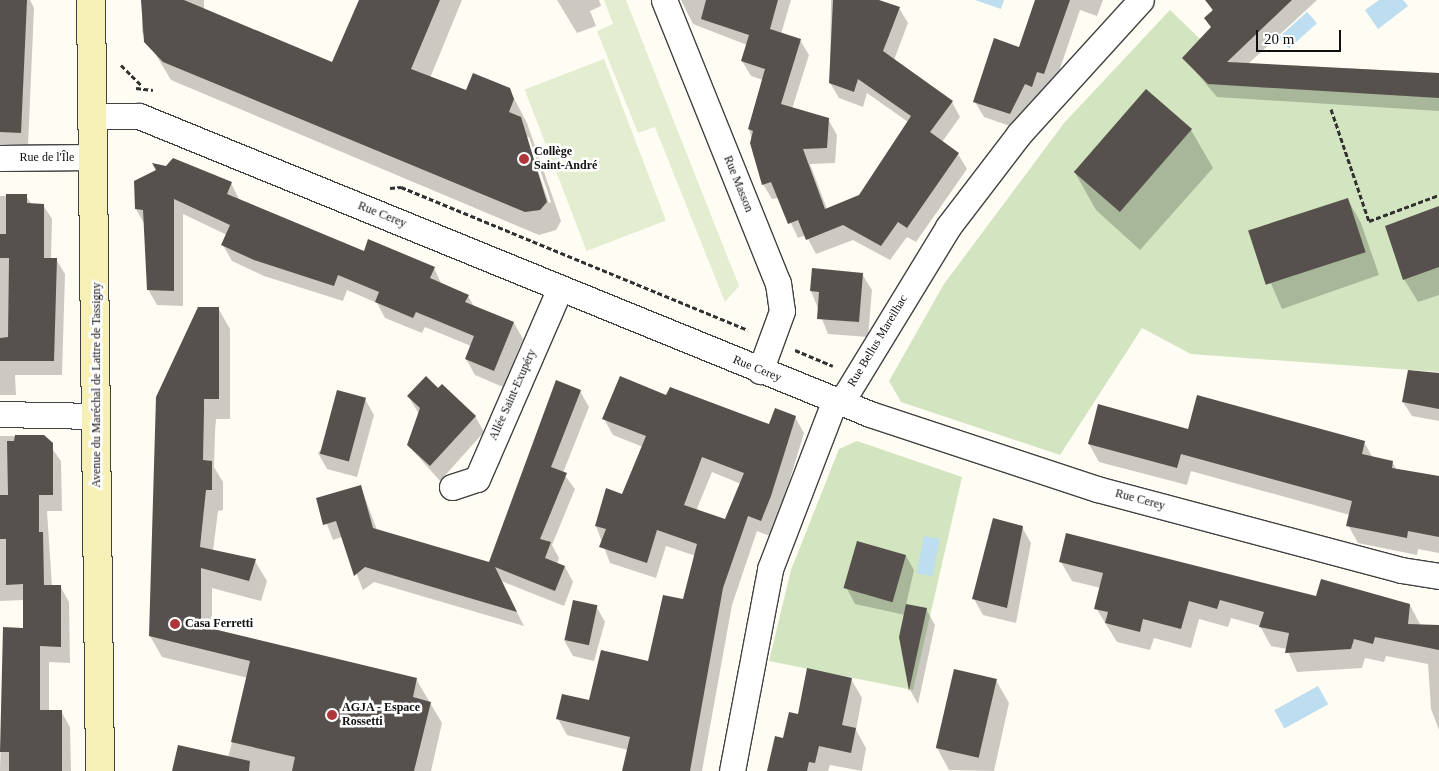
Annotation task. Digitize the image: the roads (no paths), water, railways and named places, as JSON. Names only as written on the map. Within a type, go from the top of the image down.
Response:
[{"type":"main road","name":"Avenue du Maréchal de Lattre de Tassigny","points":[[91,0],[100,771]]},
{"type":"street","name":"Rue Masson","points":[[664,0],[778,283],[782,311],[774,341],[760,371]]},
{"type":"street","name":"Rue Bellus Mareilhac","points":[[732,771],[770,568],[835,400],[844,396],[948,227],[1019,134],[1141,0]]},
{"type":"street","name":"Rue Cerey","points":[[92,106],[139,116],[835,400],[1096,489],[1392,568],[1439,576]]},
{"type":"street","name":"Rue de l'Île","points":[[0,158],[93,158]]},
{"type":"street","name":"Allée Saint-Exupéry","points":[[452,487],[477,479],[560,288]]},
{"type":"street","points":[[0,414],[96,416]]},
{"type":"water","points":[[975,0],[1004,0],[1001,9]]},
{"type":"water","points":[[1379,0],[1403,0],[1408,6],[1378,29],[1365,10]]},
{"type":"water","points":[[1307,12],[1317,23],[1289,49],[1279,37]]},
{"type":"water","points":[[924,536],[940,539],[932,576],[917,573]]},
{"type":"water","points":[[1318,686],[1328,704],[1284,729],[1274,710]]},
{"type":"place","name":"Collège Saint-André","points":[[524,159]]},
{"type":"place","name":"Casa Ferretti","points":[[175,624]]},
{"type":"place","name":"AGJA - Espace Rossetti","points":[[332,715]]}]
